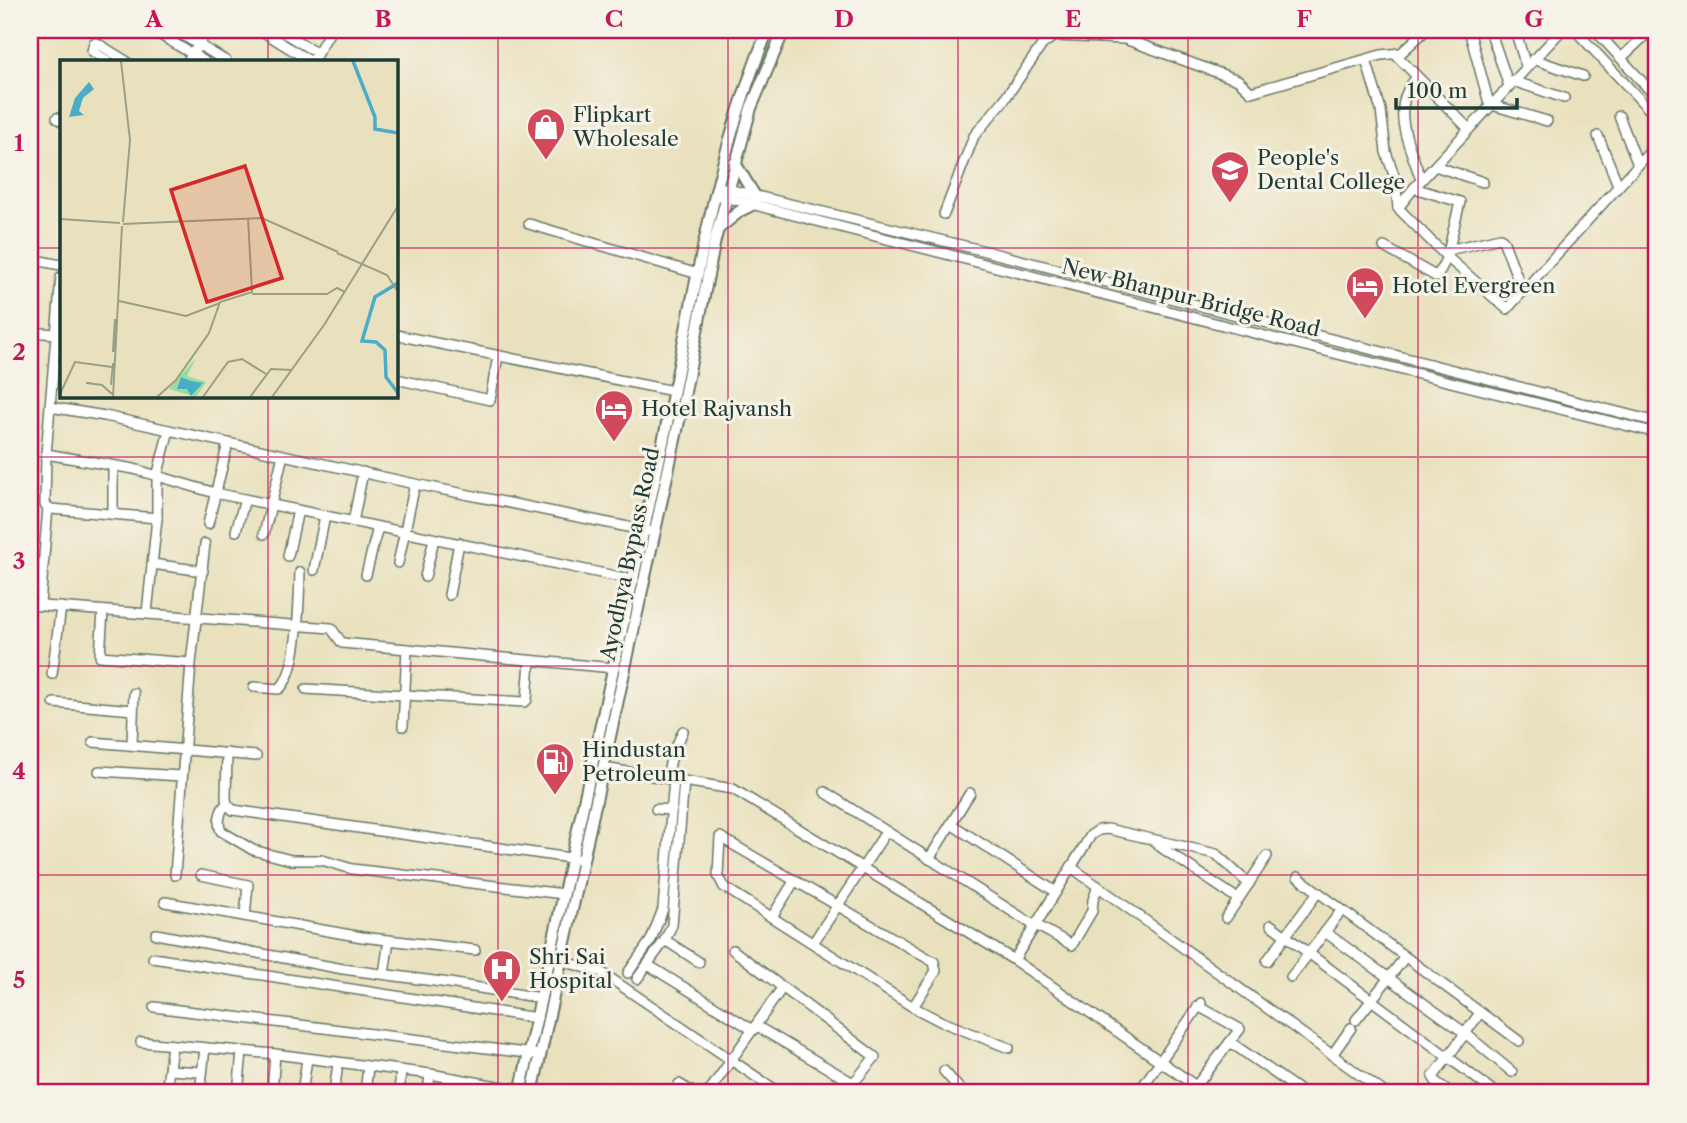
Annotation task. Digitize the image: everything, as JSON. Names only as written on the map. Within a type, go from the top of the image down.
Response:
[{"type":"main road","name":"Ayodhya Bypass Road","points":[[559,954],[564,894],[578,859],[603,768],[673,391],[698,274],[768,30]]},
{"type":"main road","name":"Ayodhya Bypass Road","points":[[526,1092],[542,1009],[559,954],[614,668],[634,580],[649,531],[719,229],[722,192],[735,163],[748,98],[785,30]]},
{"type":"main road","points":[[719,229],[754,200],[735,163]]},
{"type":"street","points":[[152,30],[190,58],[208,30]]},
{"type":"street","points":[[174,30],[224,60]]},
{"type":"street","points":[[260,30],[313,59]]},
{"type":"street","points":[[279,30],[313,59]]},
{"type":"street","points":[[313,59],[331,30]]},
{"type":"street","points":[[944,214],[974,136],[1004,100],[1042,45],[1054,36],[1133,41],[1237,80],[1251,92],[1386,54],[1396,55],[1408,48],[1426,30]]},
{"type":"street","points":[[1469,30],[1491,106]]},
{"type":"street","points":[[1490,30],[1511,84]]},
{"type":"street","points":[[1515,30],[1530,62]]},
{"type":"street","points":[[1398,208],[1562,30]]},
{"type":"street","points":[[1575,30],[1657,118]]},
{"type":"street","points":[[1595,30],[1657,98]]},
{"type":"street","points":[[1621,58],[1651,30]]},
{"type":"street","points":[[106,60],[92,51],[94,43],[124,60]]},
{"type":"street","points":[[1396,55],[1469,129]]},
{"type":"street","points":[[1366,60],[1381,110],[1386,152],[1395,178],[1398,208],[1507,309],[1657,144]]},
{"type":"street","points":[[1530,62],[1583,76]]},
{"type":"street","points":[[1417,77],[1405,93],[1402,110],[1405,131],[1422,180]]},
{"type":"street","points":[[1648,88],[1657,77]]},
{"type":"street","points":[[1511,84],[1564,98]]},
{"type":"street","points":[[1491,106],[1547,121]]},
{"type":"street","points":[[1619,116],[1638,165]]},
{"type":"street","points":[[1598,136],[1618,185]]},
{"type":"street","points":[[1435,166],[1483,182]]},
{"type":"street","points":[[1384,247],[1437,277],[1448,253],[1460,202],[1414,188]]},
{"type":"street","name":"New Bhanpur Bridge Road","points":[[722,192],[1277,339],[1657,433]]},
{"type":"street","name":"New Bhanpur Bridge Road","points":[[754,200],[973,248],[1657,422]]},
{"type":"street","points":[[529,224],[698,274]]},
{"type":"street","points":[[1448,253],[1500,238],[1522,290]]},
{"type":"street","points":[[30,260],[60,265]]},
{"type":"street","points":[[60,288],[46,454],[45,505],[51,509],[113,512],[157,518]]},
{"type":"street","points":[[30,332],[56,334]]},
{"type":"street","points":[[397,335],[673,391]]},
{"type":"street","points":[[397,379],[490,400],[499,356]]},
{"type":"street","points":[[50,407],[649,531]]},
{"type":"street","points":[[147,613],[157,518],[158,477],[169,430]]},
{"type":"street","points":[[208,524],[228,443]]},
{"type":"street","points":[[46,454],[134,469],[215,493],[634,580]]},
{"type":"street","points":[[264,534],[283,455]]},
{"type":"street","points":[[113,467],[113,512]]},
{"type":"street","points":[[353,522],[363,472]]},
{"type":"street","points":[[398,563],[415,484]]},
{"type":"street","points":[[236,531],[244,499]]},
{"type":"street","points":[[48,507],[35,605],[331,628],[342,643],[614,668]]},
{"type":"street","points":[[288,556],[298,510]]},
{"type":"street","points":[[314,570],[325,516]]},
{"type":"street","points":[[366,575],[378,527]]},
{"type":"street","points":[[425,577],[434,539]]},
{"type":"street","points":[[449,595],[459,543]]},
{"type":"street","points":[[175,875],[183,748],[205,544]]},
{"type":"street","points":[[152,564],[203,571]]},
{"type":"street","points":[[254,687],[283,687],[289,674],[298,627],[300,572]]},
{"type":"street","points":[[52,674],[61,607]]},
{"type":"street","points":[[103,611],[100,656],[191,663]]},
{"type":"street","points":[[403,726],[407,649]]},
{"type":"street","points":[[306,689],[526,702],[530,660]]},
{"type":"street","points":[[132,744],[134,693]]},
{"type":"street","points":[[54,703],[133,710]]},
{"type":"street","points":[[637,979],[665,940],[672,925],[675,780],[671,759],[683,731]]},
{"type":"street","points":[[93,742],[256,756]]},
{"type":"street","points":[[227,753],[227,804],[221,811],[220,831],[253,850],[291,860],[322,860],[352,869],[564,894]]},
{"type":"street","points":[[603,768],[733,789],[1014,960],[1206,1093]]},
{"type":"street","points":[[99,771],[181,776]]},
{"type":"street","points":[[628,973],[651,940],[662,911],[675,780]]},
{"type":"street","points":[[825,792],[1035,926],[1072,945],[1092,911],[1098,886]]},
{"type":"street","points":[[929,859],[970,793]]},
{"type":"street","points":[[227,804],[233,810],[578,859]]},
{"type":"street","points":[[656,808],[671,810]]},
{"type":"street","points":[[951,824],[1056,892]]},
{"type":"street","points":[[1014,960],[1091,835],[1099,830],[1216,854],[1249,884]]},
{"type":"street","points":[[813,943],[887,832]]},
{"type":"street","points":[[913,1007],[936,971],[934,962],[722,837],[719,839],[720,883],[913,1007],[940,1021],[1009,1048]]},
{"type":"street","points":[[1152,839],[1238,900]]},
{"type":"street","points":[[1226,918],[1268,856]]},
{"type":"street","points":[[1071,867],[1385,1093]]},
{"type":"street","points":[[201,874],[248,885],[245,916]]},
{"type":"street","points":[[1298,877],[1520,1041]]},
{"type":"street","points":[[772,917],[795,880]]},
{"type":"street","points":[[1267,961],[1318,892]]},
{"type":"street","points":[[165,902],[389,940],[475,950]]},
{"type":"street","points":[[662,911],[673,908]]},
{"type":"street","points":[[1291,977],[1341,911]]},
{"type":"street","points":[[1271,925],[1496,1093]]},
{"type":"street","points":[[1325,932],[1465,1033],[1513,1072]]},
{"type":"street","points":[[156,934],[343,969],[384,974],[542,1009]]},
{"type":"street","points":[[384,974],[389,940]]},
{"type":"street","points":[[665,940],[699,962]]},
{"type":"street","points":[[733,950],[875,1057],[845,1093]]},
{"type":"street","points":[[559,954],[629,990],[780,1093]]},
{"type":"street","points":[[1332,1055],[1405,957]]},
{"type":"street","points":[[153,958],[542,1009]]},
{"type":"street","points":[[648,965],[853,1083]]},
{"type":"street","points":[[708,1093],[782,988]]},
{"type":"street","points":[[1138,1093],[1200,1004],[1240,1028],[1196,1087]]},
{"type":"street","points":[[154,1007],[534,1054]]},
{"type":"street","points":[[1451,1093],[1433,1077],[1480,1013]]},
{"type":"street","points":[[141,1042],[275,1054],[430,1074],[526,1092]]},
{"type":"street","points":[[1230,1042],[1303,1093]]},
{"type":"street","points":[[166,1093],[172,1045]]},
{"type":"street","points":[[200,1093],[205,1048]]},
{"type":"street","points":[[238,1093],[242,1052]]},
{"type":"street","points":[[272,1093],[275,1054]]},
{"type":"street","points":[[302,1093],[307,1059]]},
{"type":"street","points":[[334,1093],[338,1063]]},
{"type":"street","points":[[365,1093],[368,1067]]},
{"type":"street","points":[[169,1070],[202,1072]]},
{"type":"street","points":[[399,1093],[401,1071]]},
{"type":"street","points":[[944,1071],[963,1093]]},
{"type":"street","points":[[428,1093],[430,1074]]},
{"type":"street","points":[[452,1093],[454,1079]]},
{"type":"street","points":[[679,1084],[694,1093]]},
{"type":"place","name":"Flipkart Wholesale","points":[[546,161]]},
{"type":"place","name":"People's Dental College","points":[[1230,204]]},
{"type":"place","name":"Hotel Evergreen","points":[[1365,320]]},
{"type":"place","name":"Hotel Rajvansh","points":[[614,443]]},
{"type":"place","name":"Hindustan Petroleum","points":[[555,796]]},
{"type":"place","name":"Shri Sai Hospital","points":[[502,1003]]}]
